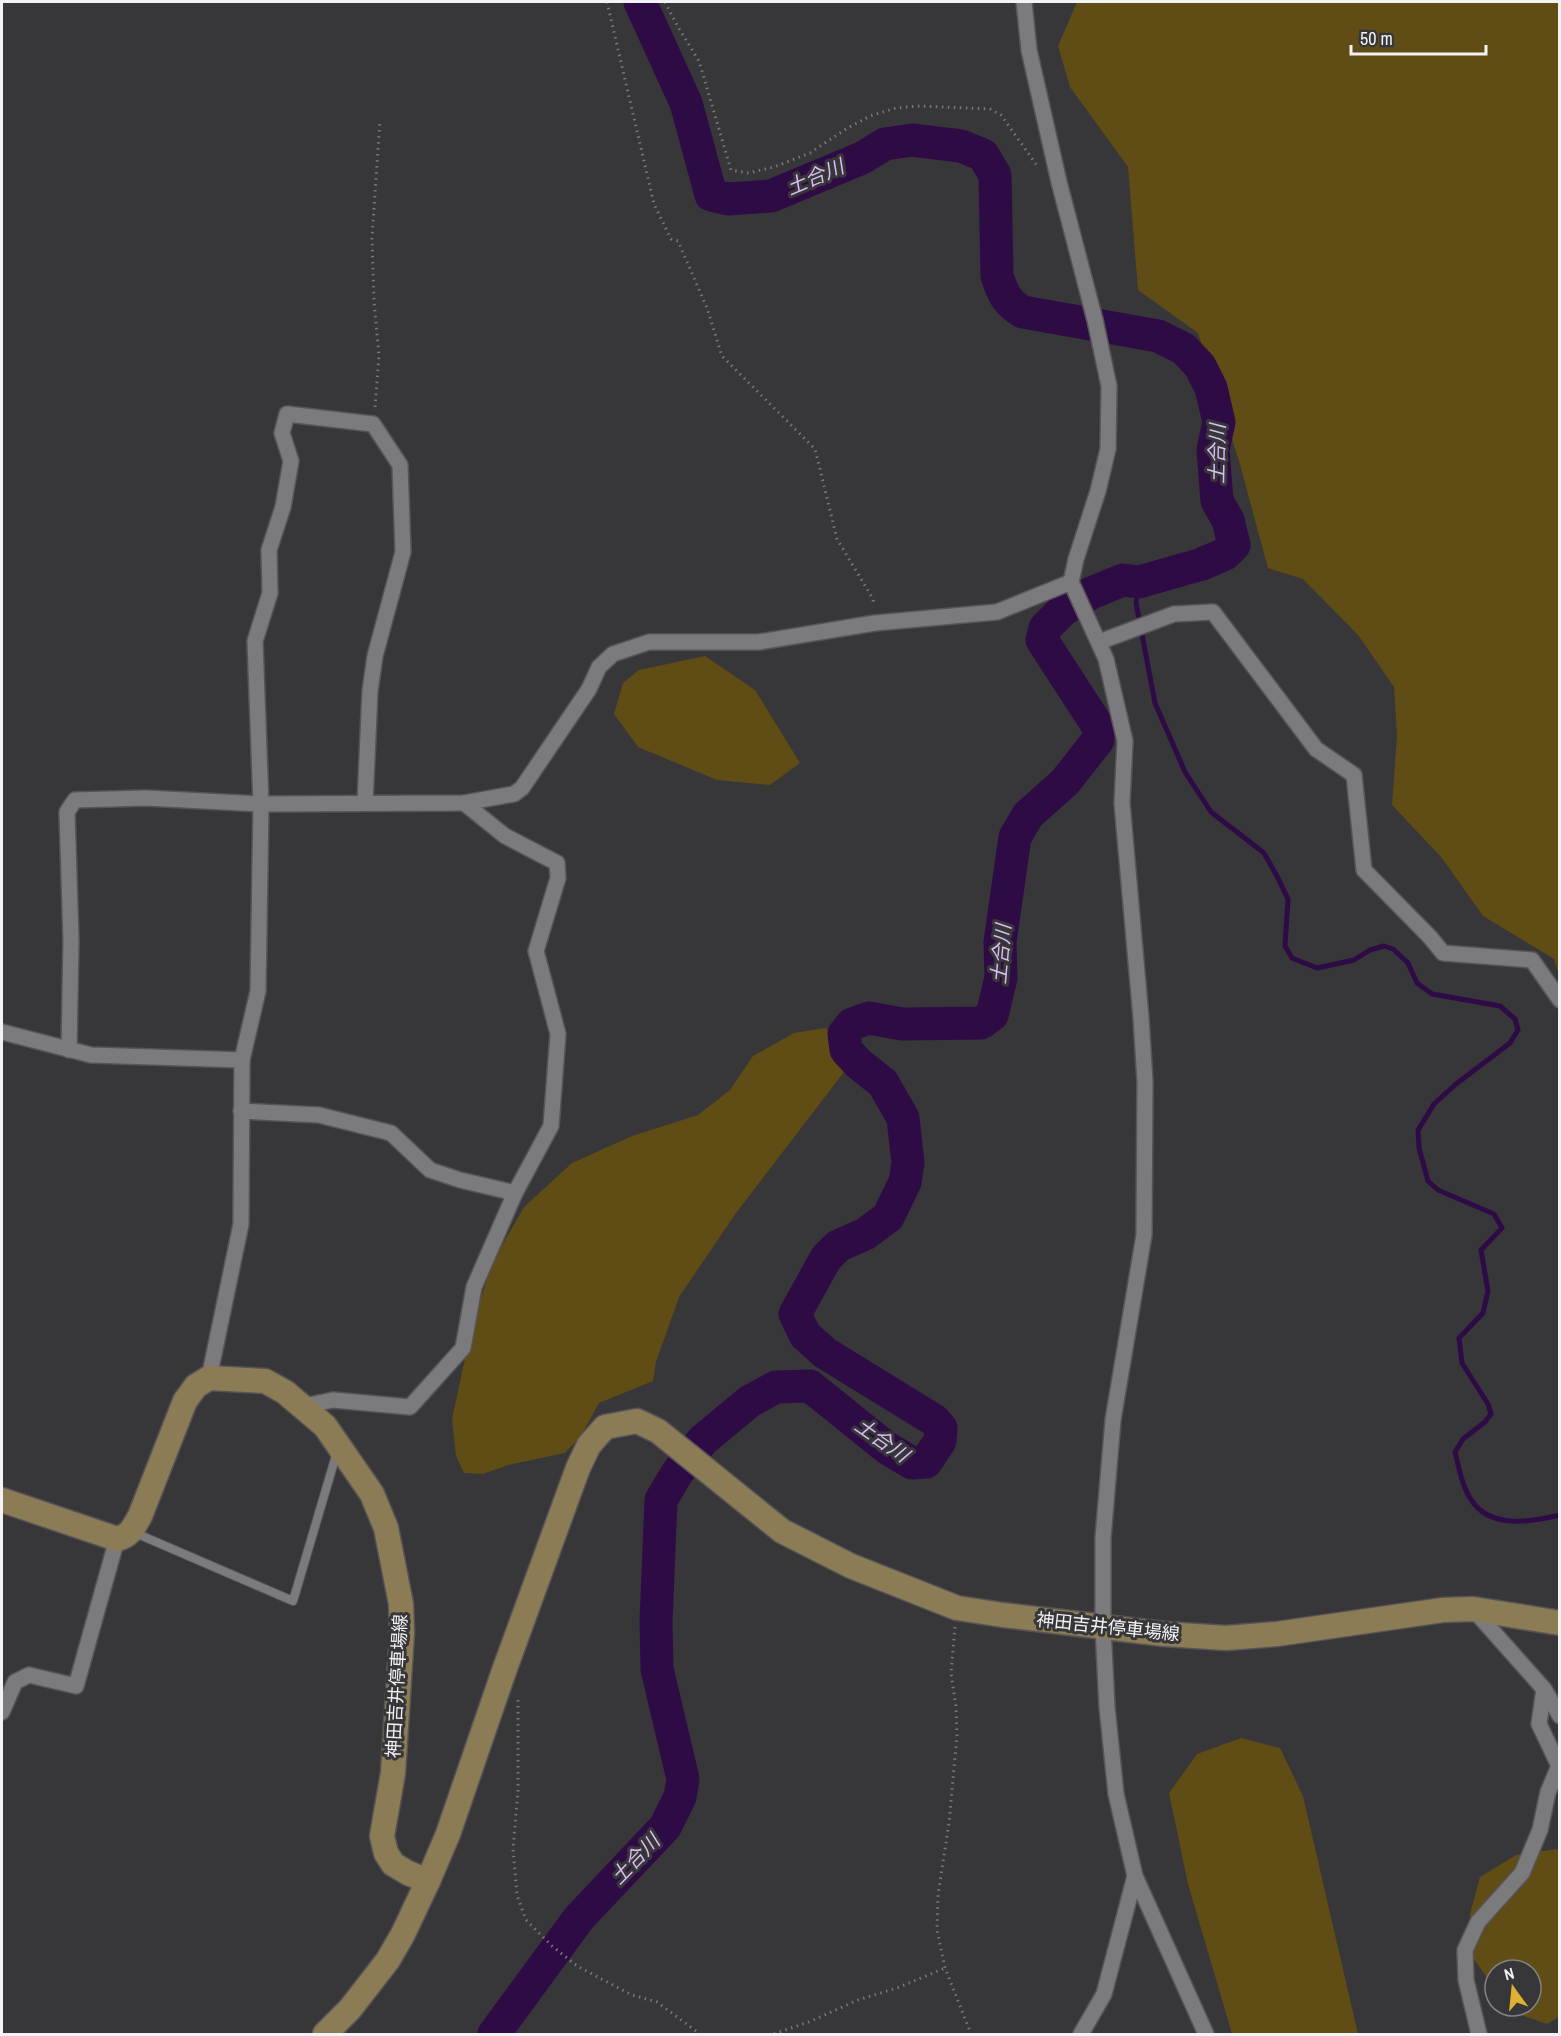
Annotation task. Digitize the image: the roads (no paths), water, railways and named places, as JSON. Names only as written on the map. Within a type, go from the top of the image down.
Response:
[{"type":"main road","name":"神田吉井停車場線","points":[[209,1378],[265,1381],[285,1392],[325,1426],[372,1494],[386,1528],[401,1604],[402,1634],[393,1773],[382,1836],[386,1853],[393,1864],[408,1874],[428,1881]]},
{"type":"main road","points":[[2,1500],[124,1535],[140,1516],[185,1401],[196,1386],[209,1378]]},
{"type":"main road","name":"神田吉井停車場線","points":[[325,2034],[350,2009],[388,1960],[403,1935],[428,1881],[448,1834],[578,1468],[589,1445],[605,1427],[637,1421],[658,1431],[782,1531],[851,1566],[957,1608],[1002,1616],[1164,1634],[1226,1638],[1277,1634],[1443,1610],[1473,1609],[1560,1623]]},
{"type":"street","points":[[1023,2],[1029,50],[1109,386],[1108,449],[1071,582],[1106,658],[1125,741],[1122,803],[1145,1082],[1144,1235],[1113,1420],[1103,1538],[1103,1627],[1107,1707],[1116,1794],[1135,1876],[1206,2034]]},
{"type":"street","points":[[209,1378],[241,1224],[242,1060],[258,991],[261,804],[255,641],[270,593],[269,550],[283,507],[291,461],[282,432],[287,414],[374,424],[400,465],[403,552],[375,656],[370,691],[365,803]]},
{"type":"street","points":[[69,1050],[71,941],[67,812],[75,800],[146,798],[261,804],[464,803],[514,794],[522,788],[589,689],[599,667],[613,654],[649,642],[759,642],[875,623],[998,612],[1071,582]]},
{"type":"street","points":[[1099,642],[1174,614],[1213,612],[1316,749],[1354,776],[1364,870],[1443,953],[1532,960],[1560,1000]]},
{"type":"street","points":[[304,1406],[333,1400],[410,1407],[463,1348],[474,1287],[515,1193],[551,1126],[558,1034],[536,951],[558,878],[558,863],[505,836],[464,803]]},
{"type":"street","points":[[2,1032],[91,1055],[242,1060]]},
{"type":"street","points":[[241,1111],[319,1115],[392,1133],[430,1170],[460,1180],[515,1193]]},
{"type":"street","points":[[2,1712],[15,1682],[29,1675],[76,1686],[124,1535]]},
{"type":"street","points":[[1473,1609],[1544,1689],[1560,1716]]},
{"type":"street","points":[[1479,2034],[1466,1980],[1465,1950],[1478,1922],[1522,1873],[1540,1830],[1548,1792],[1559,1766],[1539,1724],[1544,1689]]},
{"type":"street","points":[[1081,2034],[1104,1994],[1135,1876]]},
{"type":"lane","points":[[124,1535],[293,1601],[339,1445]]},
{"type":"waterway","name":"土合川","points":[[494,2034],[579,1918],[665,1827],[680,1797],[683,1779],[657,1669],[656,1622],[661,1500],[677,1473],[703,1440],[750,1401],[776,1387],[810,1386],[887,1448],[912,1463],[926,1462],[940,1441],[941,1428],[934,1420],[825,1353],[805,1335],[795,1314],[826,1258],[838,1246],[865,1234],[888,1217],[905,1182],[908,1163],[903,1118],[883,1083],[846,1050],[844,1034],[852,1024],[869,1018],[902,1024],[981,1023],[992,1015],[1001,978],[1000,942],[1015,837],[1028,815],[1065,782],[1098,740],[1099,728],[1042,640],[1045,628],[1063,610],[1091,593],[1123,580],[1139,582],[1202,564],[1225,554],[1234,545],[1228,520],[1217,501],[1213,450],[1219,422],[1211,388],[1200,366],[1184,349],[1158,336],[1023,312],[1013,305],[1004,293],[997,276],[995,175],[983,155],[961,146],[912,140],[885,144],[862,158],[771,196],[728,199],[711,195],[686,103],[640,2]]},
{"type":"waterway","points":[[1139,582],[1136,603],[1155,703],[1185,772],[1211,812],[1264,853],[1278,878],[1288,899],[1285,946],[1292,958],[1317,968],[1354,960],[1370,950],[1384,946],[1393,949],[1408,963],[1417,983],[1432,994],[1500,1006],[1515,1019],[1518,1030],[1510,1043],[1456,1084],[1434,1104],[1418,1130],[1419,1148],[1428,1181],[1438,1190],[1494,1214],[1502,1228],[1481,1250],[1488,1291],[1483,1313],[1459,1338],[1462,1363],[1488,1404],[1491,1414],[1485,1422],[1463,1439],[1455,1452],[1463,1484],[1480,1510],[1501,1520],[1537,1520],[1560,1515]]}]
